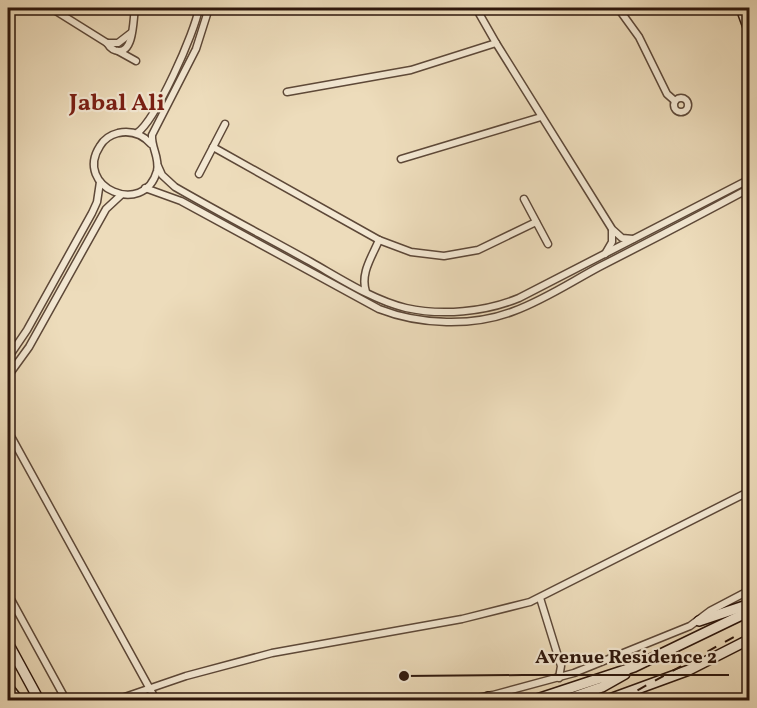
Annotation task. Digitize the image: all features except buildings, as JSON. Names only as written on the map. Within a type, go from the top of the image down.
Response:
[{"type":"main road","points":[[741,8],[750,33]]},
{"type":"main road","points":[[699,621],[750,604]]},
{"type":"main road","points":[[534,700],[634,667],[750,611]]},
{"type":"main road","points":[[8,637],[9,645],[39,700]]},
{"type":"main road","points":[[606,700],[689,670],[750,639]]},
{"type":"main road","points":[[565,700],[614,681],[634,667]]},
{"type":"main road","points":[[8,687],[18,700]]},
{"type":"street","points":[[51,8],[107,43],[110,48],[136,61]]},
{"type":"street","points":[[118,51],[128,47],[131,40],[135,8]]},
{"type":"street","points":[[136,133],[146,124],[180,61],[199,8]]},
{"type":"street","points":[[208,8],[196,49],[152,135],[151,144],[162,175],[175,187],[345,281],[390,303],[418,310],[481,309],[519,298],[750,179]]},
{"type":"street","points":[[476,8],[612,229],[622,238],[636,239]]},
{"type":"street","points":[[618,8],[639,37],[668,94],[675,101]]},
{"type":"street","points":[[107,43],[123,41],[131,33]]},
{"type":"street","points":[[287,92],[401,72],[440,62],[496,43]]},
{"type":"street","points":[[401,159],[541,117]]},
{"type":"street","points":[[199,174],[225,124]]},
{"type":"street","points":[[151,144],[136,133],[125,131],[113,134],[103,141],[97,151],[94,167],[100,182],[109,190],[121,195],[138,193],[145,188],[156,174],[158,166]]},
{"type":"street","points":[[213,147],[379,240],[419,254],[444,256],[461,254],[494,244],[536,222]]},
{"type":"street","points":[[8,358],[27,330],[92,213],[97,202],[100,182]]},
{"type":"street","points":[[145,188],[181,201],[379,309],[403,317],[435,321],[483,319],[516,310],[556,292],[750,188]]},
{"type":"street","points":[[8,376],[29,347],[106,209],[121,195]]},
{"type":"street","points":[[524,199],[548,244]]},
{"type":"street","points":[[604,255],[612,242],[612,229]]},
{"type":"street","points":[[366,292],[365,272],[379,240]]},
{"type":"street","points":[[345,281],[356,279],[365,272]]},
{"type":"street","points":[[8,431],[156,700]]},
{"type":"street","points":[[116,700],[149,687],[272,654],[469,618],[530,602],[750,491]]},
{"type":"street","points":[[466,700],[485,699],[574,673],[690,626],[710,611],[750,590]]},
{"type":"street","points":[[8,594],[66,700]]},
{"type":"street","points":[[540,598],[561,666],[559,678]]},
{"type":"street","points":[[530,602],[544,614]]},
{"type":"street","points":[[561,666],[574,673]]},
{"type":"railway","points":[[620,700],[750,628]]},
{"type":"place","name":"Avenue Residence 2","points":[[404,676]]},
{"type":"district","name":"Jabal Ali","points":[[117,102]]}]
